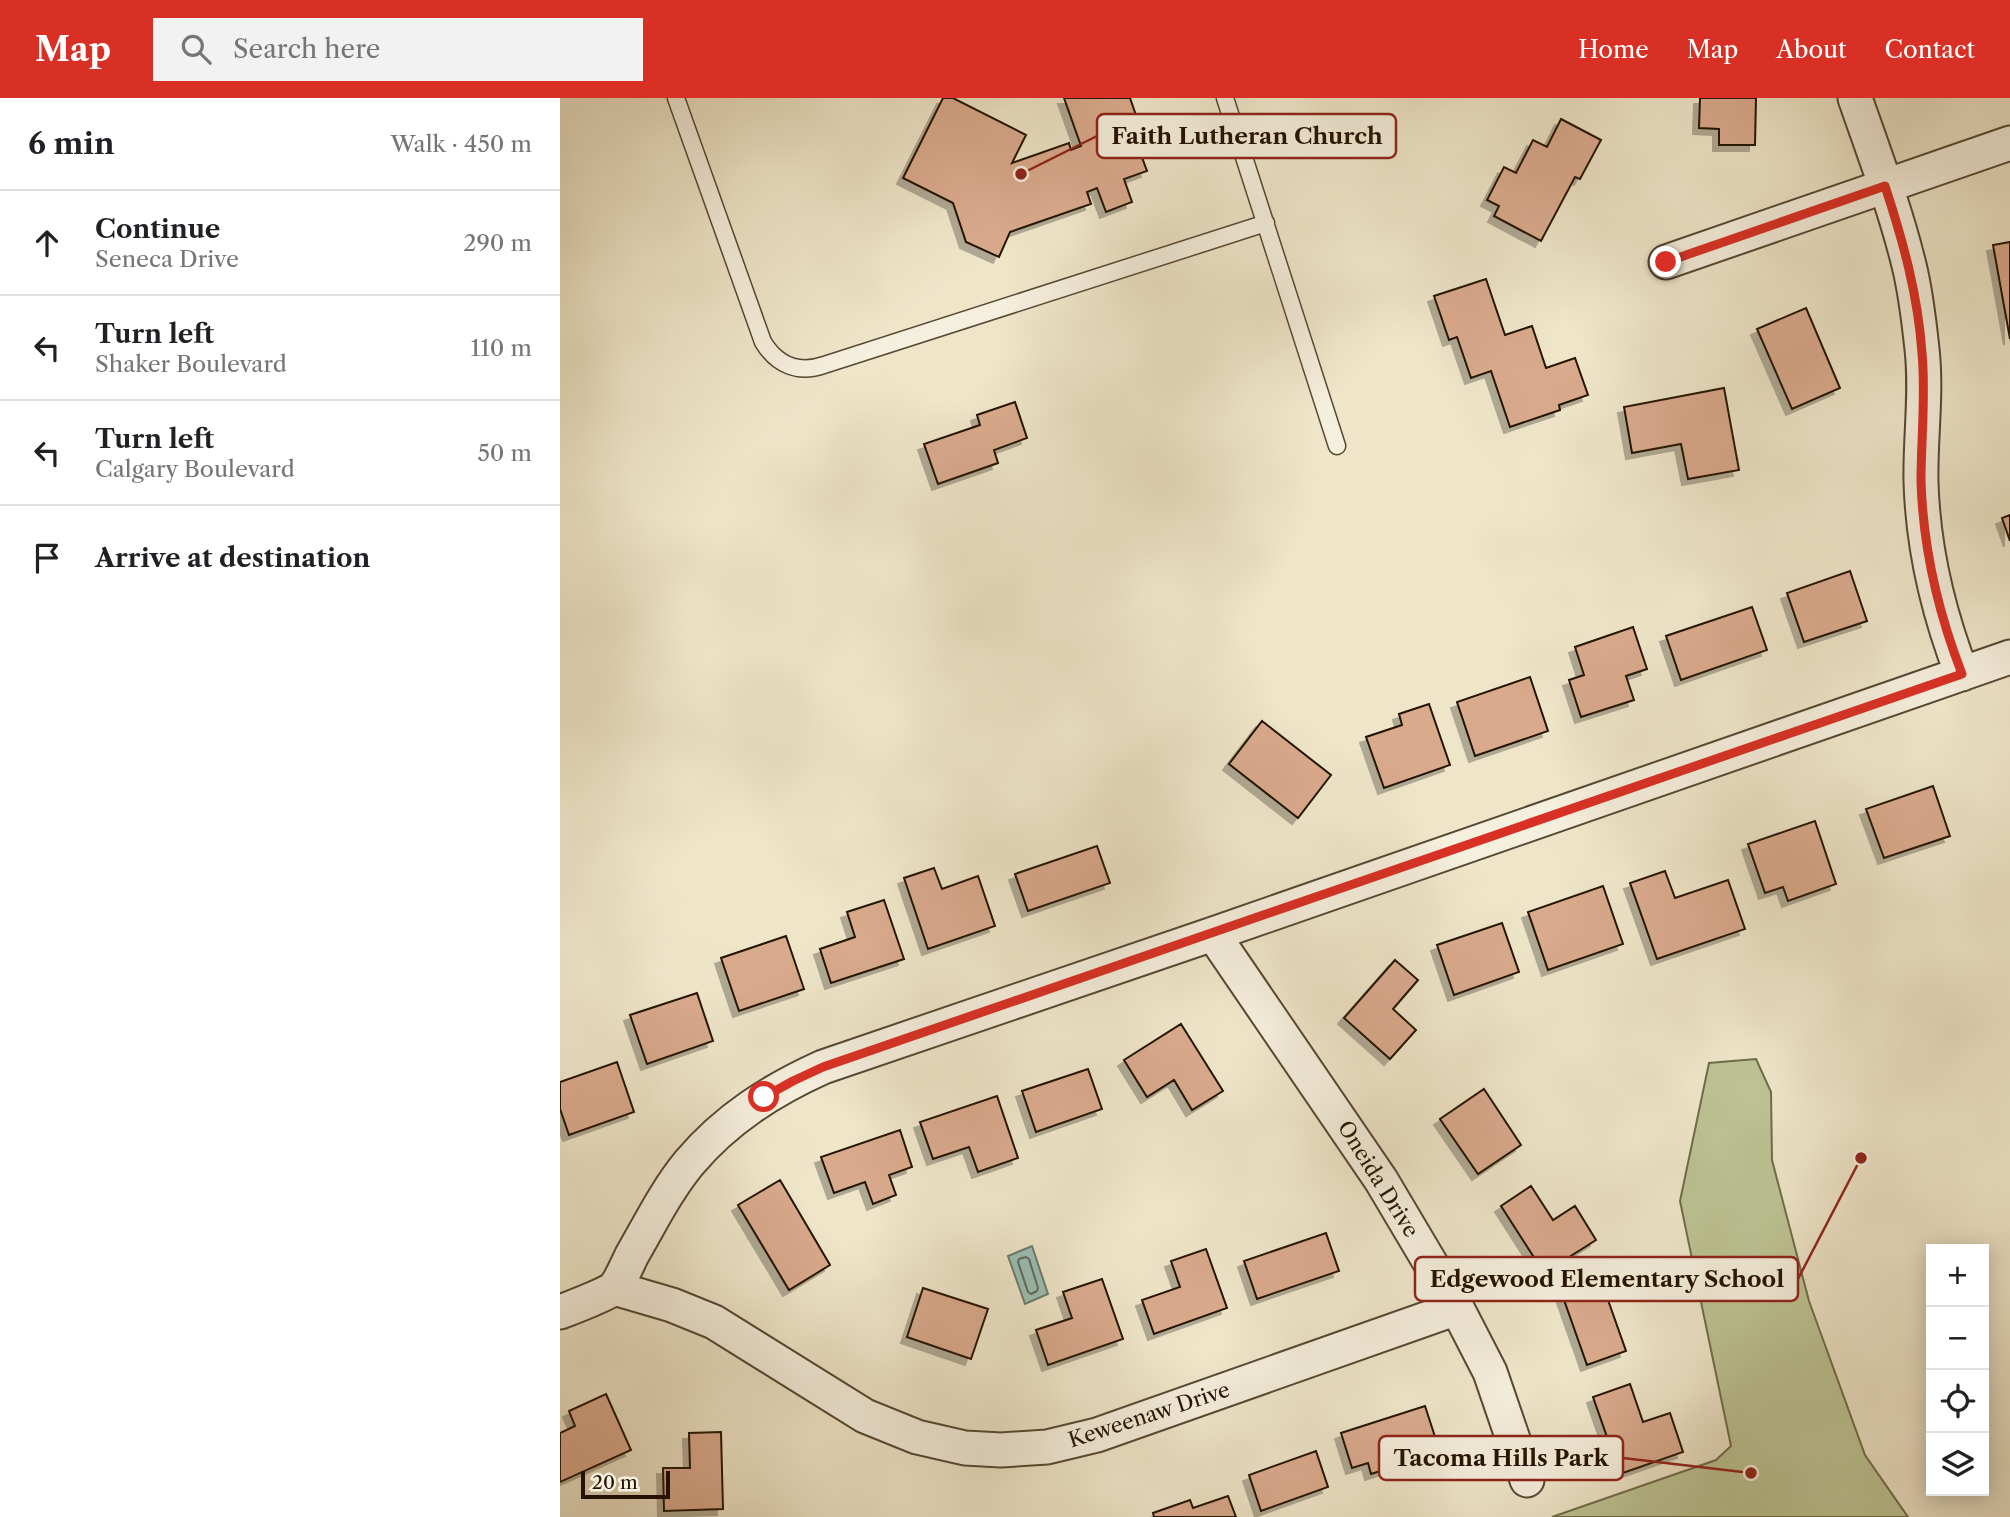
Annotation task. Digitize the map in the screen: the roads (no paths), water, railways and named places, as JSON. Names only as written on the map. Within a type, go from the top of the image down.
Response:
[{"type":"street","points":[[1855,98],[1909,266],[1917,307],[1923,354],[1922,484],[1928,556],[1947,636],[1962,674]]},
{"type":"street","points":[[1666,262],[2010,143]]},
{"type":"street","points":[[560,1312],[614,1288],[668,1191],[688,1164],[719,1132],[764,1097],[823,1067],[2010,657]]},
{"type":"street","name":"Oneida Drive","points":[[1213,934],[1381,1180],[1457,1308],[1490,1372],[1527,1480]]},
{"type":"street","name":"Keweenaw Drive","points":[[614,1288],[672,1305],[714,1322],[865,1416],[917,1437],[965,1448],[1001,1450],[1047,1447],[1097,1435],[1457,1308]]},
{"type":"lane","points":[[676,98],[763,342],[778,361],[789,367],[813,369],[824,366],[1266,223]]},
{"type":"lane","points":[[1225,98],[1337,446]]},
{"type":"water","points":[[1032,1246],[1048,1294],[1025,1304],[1008,1256]]},
{"type":"place","name":"Faith Lutheran Church","points":[[1021,174]]},
{"type":"place","name":"Edgewood Elementary School","points":[[1861,1158]]},
{"type":"place","name":"Tacoma Hills Park","points":[[1751,1473]]}]
